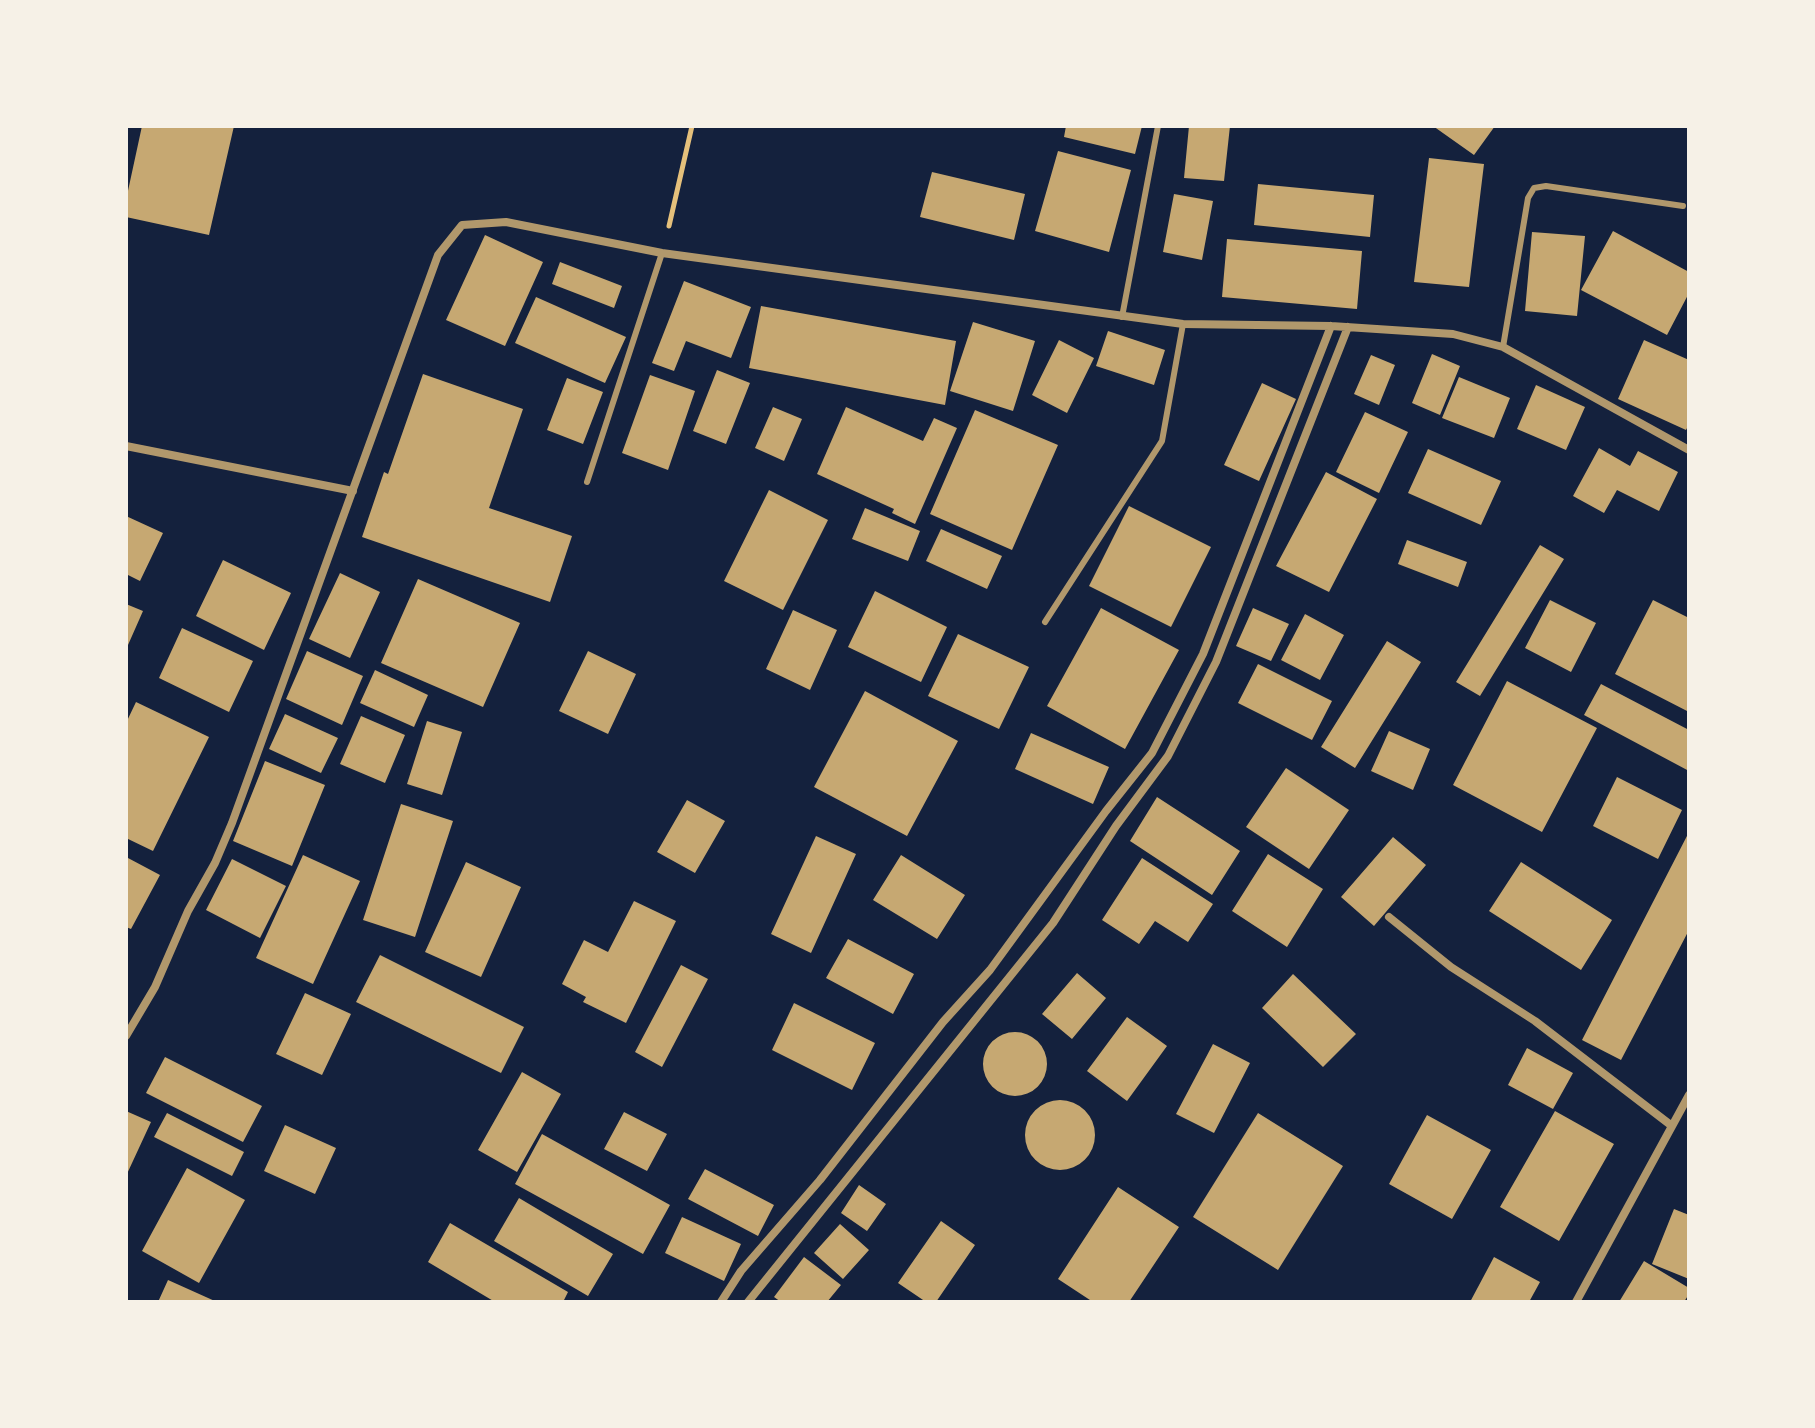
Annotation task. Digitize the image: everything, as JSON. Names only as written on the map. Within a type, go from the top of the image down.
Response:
[{"type":"street","points":[[126,1036],[155,987],[188,911],[215,863],[232,823],[438,255],[462,225],[506,222],[662,253],[1183,324],[1331,326],[1453,334],[1503,347],[1689,450]]},
{"type":"street","points":[[721,1302],[741,1271],[820,1180],[943,1022],[990,970],[1152,753],[1203,654],[1331,326]]},
{"type":"street","points":[[748,1302],[1053,923],[1116,826],[1168,756],[1216,662],[1348,327]]},
{"type":"street","points":[[126,446],[353,491]]},
{"type":"street","points":[[1389,917],[1451,967],[1535,1021],[1672,1126]]},
{"type":"street","points":[[1576,1302],[1689,1095]]},
{"type":"lane","points":[[1122,317],[1158,126]]},
{"type":"lane","points":[[1503,347],[1528,198],[1534,188],[1546,186],[1683,206]]},
{"type":"lane","points":[[587,482],[662,253]]},
{"type":"lane","points":[[1045,622],[1162,441],[1183,324]]},
{"type":"path","points":[[662,253],[692,126]]},
{"type":"building","points":[[142,126],[234,126],[209,235],[126,217],[126,200]]},
{"type":"building","points":[[1066,126],[1142,126],[1135,154],[1064,137]]},
{"type":"building","points":[[1189,126],[1230,126],[1224,181],[1184,178]]},
{"type":"building","points":[[1433,126],[1495,126],[1474,155]]},
{"type":"building","points":[[1058,151],[1131,170],[1109,252],[1035,231]]},
{"type":"building","points":[[1429,158],[1484,164],[1469,287],[1414,282]]},
{"type":"building","points":[[932,172],[1025,194],[1014,240],[920,217]]},
{"type":"building","points":[[1258,184],[1374,195],[1370,237],[1254,225]]},
{"type":"building","points":[[1174,194],[1213,201],[1202,260],[1163,252]]},
{"type":"building","points":[[1613,231],[1689,272],[1689,293],[1667,335],[1581,290]]},
{"type":"building","points":[[1532,232],[1585,236],[1577,316],[1525,311]]},
{"type":"building","points":[[485,235],[543,262],[505,346],[446,320]]},
{"type":"building","points":[[1227,239],[1362,251],[1357,309],[1222,297]]},
{"type":"building","points":[[560,262],[622,286],[614,308],[552,284]]},
{"type":"building","points":[[684,281],[751,307],[731,358],[686,341],[674,371],[652,363]]},
{"type":"building","points":[[536,297],[626,337],[605,383],[515,343]]},
{"type":"building","points":[[761,306],[956,341],[945,405],[749,368]]},
{"type":"building","points":[[973,322],[1035,341],[1013,411],[950,391]]},
{"type":"building","points":[[1108,331],[1165,350],[1154,385],[1096,366]]},
{"type":"building","points":[[1059,340],[1094,358],[1067,413],[1032,395]]},
{"type":"building","points":[[1644,340],[1689,360],[1689,424],[1686,430],[1618,399]]},
{"type":"building","points":[[1432,354],[1460,366],[1440,415],[1412,403]]},
{"type":"building","points":[[1371,355],[1395,365],[1379,405],[1354,394]]},
{"type":"building","points":[[717,370],[750,383],[726,444],[693,431]]},
{"type":"building","points":[[423,374],[523,409],[489,508],[572,536],[550,602],[362,537]]},
{"type":"building","points":[[650,375],[695,391],[668,470],[622,453]]},
{"type":"building","points":[[1459,377],[1510,398],[1494,438],[1442,418]]},
{"type":"building","points":[[567,378],[603,392],[583,444],[547,430]]},
{"type":"building","points":[[1262,383],[1296,399],[1259,481],[1224,465]]},
{"type":"building","points":[[1536,385],[1585,407],[1566,450],[1517,429]]},
{"type":"building","points":[[773,407],[802,419],[784,461],[755,448]]},
{"type":"building","points":[[846,407],[923,441],[934,418],[957,428],[915,524],[892,513],[894,509],[817,474]]},
{"type":"building","points":[[975,410],[1058,445],[1012,550],[930,514]]},
{"type":"building","points":[[1365,412],[1408,432],[1379,493],[1336,472]]},
{"type":"building","points":[[1599,448],[1630,466],[1638,451],[1678,472],[1659,511],[1617,490],[1604,513],[1573,496]]},
{"type":"building","points":[[1428,449],[1501,481],[1481,525],[1408,493]]},
{"type":"building","points":[[1326,472],[1377,499],[1329,592],[1276,566]]},
{"type":"building","points":[[769,490],[828,520],[783,610],[724,581]]},
{"type":"building","points":[[1129,506],[1211,547],[1171,627],[1089,586]]},
{"type":"building","points":[[865,508],[920,531],[908,561],[852,539]]},
{"type":"building","points":[[126,516],[163,533],[140,581],[126,574]]},
{"type":"building","points":[[941,529],[1002,556],[987,589],[926,561]]},
{"type":"building","points":[[1407,540],[1467,562],[1458,587],[1398,564]]},
{"type":"building","points":[[1540,545],[1564,559],[1480,696],[1456,682]]},
{"type":"building","points":[[223,560],[291,593],[264,650],[196,616]]},
{"type":"building","points":[[340,573],[380,592],[350,658],[309,639]]},
{"type":"building","points":[[418,579],[520,623],[483,707],[381,663]]},
{"type":"building","points":[[875,591],[947,627],[921,682],[848,647]]},
{"type":"building","points":[[1550,600],[1596,623],[1571,672],[1525,648]]},
{"type":"building","points":[[1653,600],[1689,618],[1689,712],[1615,674]]},
{"type":"building","points":[[126,604],[143,611],[128,645],[126,644]]},
{"type":"building","points":[[1101,608],[1179,650],[1125,749],[1047,706]]},
{"type":"building","points":[[1253,608],[1289,624],[1271,661],[1236,646]]},
{"type":"building","points":[[793,610],[837,630],[810,690],[766,669]]},
{"type":"building","points":[[1305,614],[1344,635],[1320,680],[1281,660]]},
{"type":"building","points":[[182,628],[253,661],[229,712],[159,678]]},
{"type":"building","points":[[958,634],[1029,667],[999,729],[928,696]]},
{"type":"building","points":[[1387,641],[1421,662],[1355,768],[1321,747]]},
{"type":"building","points":[[307,651],[363,676],[342,725],[286,699]]},
{"type":"building","points":[[588,651],[636,674],[608,734],[559,711]]},
{"type":"building","points":[[1258,664],[1332,701],[1312,740],[1238,703]]},
{"type":"building","points":[[375,670],[428,695],[414,727],[360,703]]},
{"type":"building","points":[[1507,681],[1597,728],[1542,832],[1453,785]]},
{"type":"building","points":[[1601,684],[1689,730],[1689,771],[1584,715]]},
{"type":"building","points":[[865,691],[958,741],[907,836],[814,787]]},
{"type":"building","points":[[136,702],[209,737],[153,851],[126,838],[126,723]]},
{"type":"building","points":[[285,714],[338,738],[321,773],[269,749]]},
{"type":"building","points":[[361,716],[405,735],[385,783],[340,764]]},
{"type":"building","points":[[427,721],[462,732],[442,795],[407,784]]},
{"type":"building","points":[[1389,731],[1430,749],[1413,790],[1371,771]]},
{"type":"building","points":[[1031,733],[1109,767],[1093,804],[1015,769]]},
{"type":"building","points":[[265,761],[325,785],[292,866],[233,841]]},
{"type":"building","points":[[1286,768],[1349,810],[1309,869],[1246,827]]},
{"type":"building","points":[[1617,777],[1682,810],[1658,859],[1593,826]]},
{"type":"building","points":[[1157,797],[1240,851],[1212,895],[1130,841]]},
{"type":"building","points":[[687,800],[725,821],[695,873],[657,852]]},
{"type":"building","points":[[401,804],[453,821],[415,937],[363,920]]},
{"type":"building","points":[[1689,832],[1689,930],[1621,1060],[1582,1040]]},
{"type":"building","points":[[816,836],[856,854],[811,953],[771,934]]},
{"type":"building","points":[[1393,837],[1426,865],[1374,926],[1341,897]]},
{"type":"building","points":[[1268,854],[1323,889],[1287,947],[1232,911]]},
{"type":"building","points":[[303,855],[360,881],[313,984],[256,958]]},
{"type":"building","points":[[901,855],[965,895],[937,939],[873,900]]},
{"type":"building","points":[[128,858],[160,875],[131,929],[126,927]]},
{"type":"building","points":[[1142,858],[1213,904],[1188,942],[1155,921],[1139,944],[1102,920]]},
{"type":"building","points":[[232,859],[286,886],[260,938],[206,910]]},
{"type":"building","points":[[466,862],[521,887],[481,977],[425,952]]},
{"type":"building","points":[[1521,862],[1612,920],[1581,970],[1489,911]]},
{"type":"building","points":[[634,901],[676,921],[626,1023],[583,1002],[586,997],[562,984],[584,940],[608,952]]},
{"type":"building","points":[[848,939],[914,974],[893,1014],[826,978]]},
{"type":"building","points":[[380,955],[524,1027],[501,1073],[356,1002]]},
{"type":"building","points":[[681,965],[708,979],[662,1067],[635,1052]]},
{"type":"building","points":[[1077,973],[1106,998],[1072,1039],[1042,1014]]},
{"type":"building","points":[[1293,974],[1356,1034],[1323,1067],[1262,1008]]},
{"type":"building","points":[[305,993],[351,1014],[322,1075],[276,1054]]},
{"type":"building","points":[[794,1003],[875,1043],[852,1090],[772,1050]]},
{"type":"building","points":[[1127,1017],[1167,1046],[1127,1101],[1087,1071]]},
{"type":"building","points":[[1015,1032],[1033,1038],[1041,1046],[1047,1064],[1041,1082],[1033,1090],[1015,1096],[997,1090],[989,1082],[983,1064],[989,1046],[997,1038]]},
{"type":"building","points":[[1213,1044],[1250,1063],[1214,1133],[1176,1114]]},
{"type":"building","points":[[1527,1048],[1573,1073],[1553,1109],[1508,1085]]},
{"type":"building","points":[[165,1057],[262,1106],[243,1142],[146,1093]]},
{"type":"building","points":[[522,1072],[561,1094],[517,1172],[478,1150]]},
{"type":"building","points":[[1060,1100],[1079,1106],[1089,1116],[1095,1135],[1089,1154],[1079,1164],[1060,1170],[1041,1164],[1031,1154],[1025,1135],[1031,1116],[1041,1106]]},
{"type":"building","points":[[126,1111],[151,1122],[126,1176]]},
{"type":"building","points":[[1555,1111],[1614,1144],[1559,1241],[1500,1207]]},
{"type":"building","points":[[624,1112],[667,1134],[647,1171],[604,1149]]},
{"type":"building","points":[[167,1113],[244,1152],[232,1176],[154,1137]]},
{"type":"building","points":[[1258,1113],[1343,1166],[1278,1270],[1193,1217]]},
{"type":"building","points":[[1427,1115],[1491,1150],[1452,1219],[1389,1184]]},
{"type":"building","points":[[285,1125],[336,1148],[315,1194],[264,1171]]},
{"type":"building","points":[[542,1134],[670,1205],[643,1254],[515,1184]]},
{"type":"building","points":[[187,1168],[245,1200],[199,1283],[142,1251]]},
{"type":"building","points":[[705,1169],[774,1205],[758,1236],[688,1199]]},
{"type":"building","points":[[859,1185],[886,1204],[867,1231],[841,1213]]},
{"type":"building","points":[[1118,1187],[1179,1227],[1129,1302],[1093,1302],[1058,1279]]},
{"type":"building","points":[[519,1198],[613,1254],[588,1296],[494,1241]]},
{"type":"building","points":[[1674,1209],[1689,1215],[1689,1279],[1652,1264]]},
{"type":"building","points":[[682,1217],[741,1244],[724,1281],[665,1253]]},
{"type":"building","points":[[941,1221],[975,1245],[936,1302],[926,1302],[898,1283]]},
{"type":"building","points":[[450,1223],[568,1292],[563,1302],[495,1302],[428,1262]]},
{"type":"building","points":[[840,1224],[869,1250],[843,1279],[814,1253]]},
{"type":"building","points":[[804,1257],[841,1285],[827,1302],[781,1302],[774,1297]]},
{"type":"building","points":[[1494,1257],[1540,1282],[1529,1302],[1470,1302]]},
{"type":"building","points":[[1644,1261],[1689,1288],[1684,1302],[1619,1302]]},
{"type":"building","points":[[168,1280],[217,1302],[158,1302]]}]
